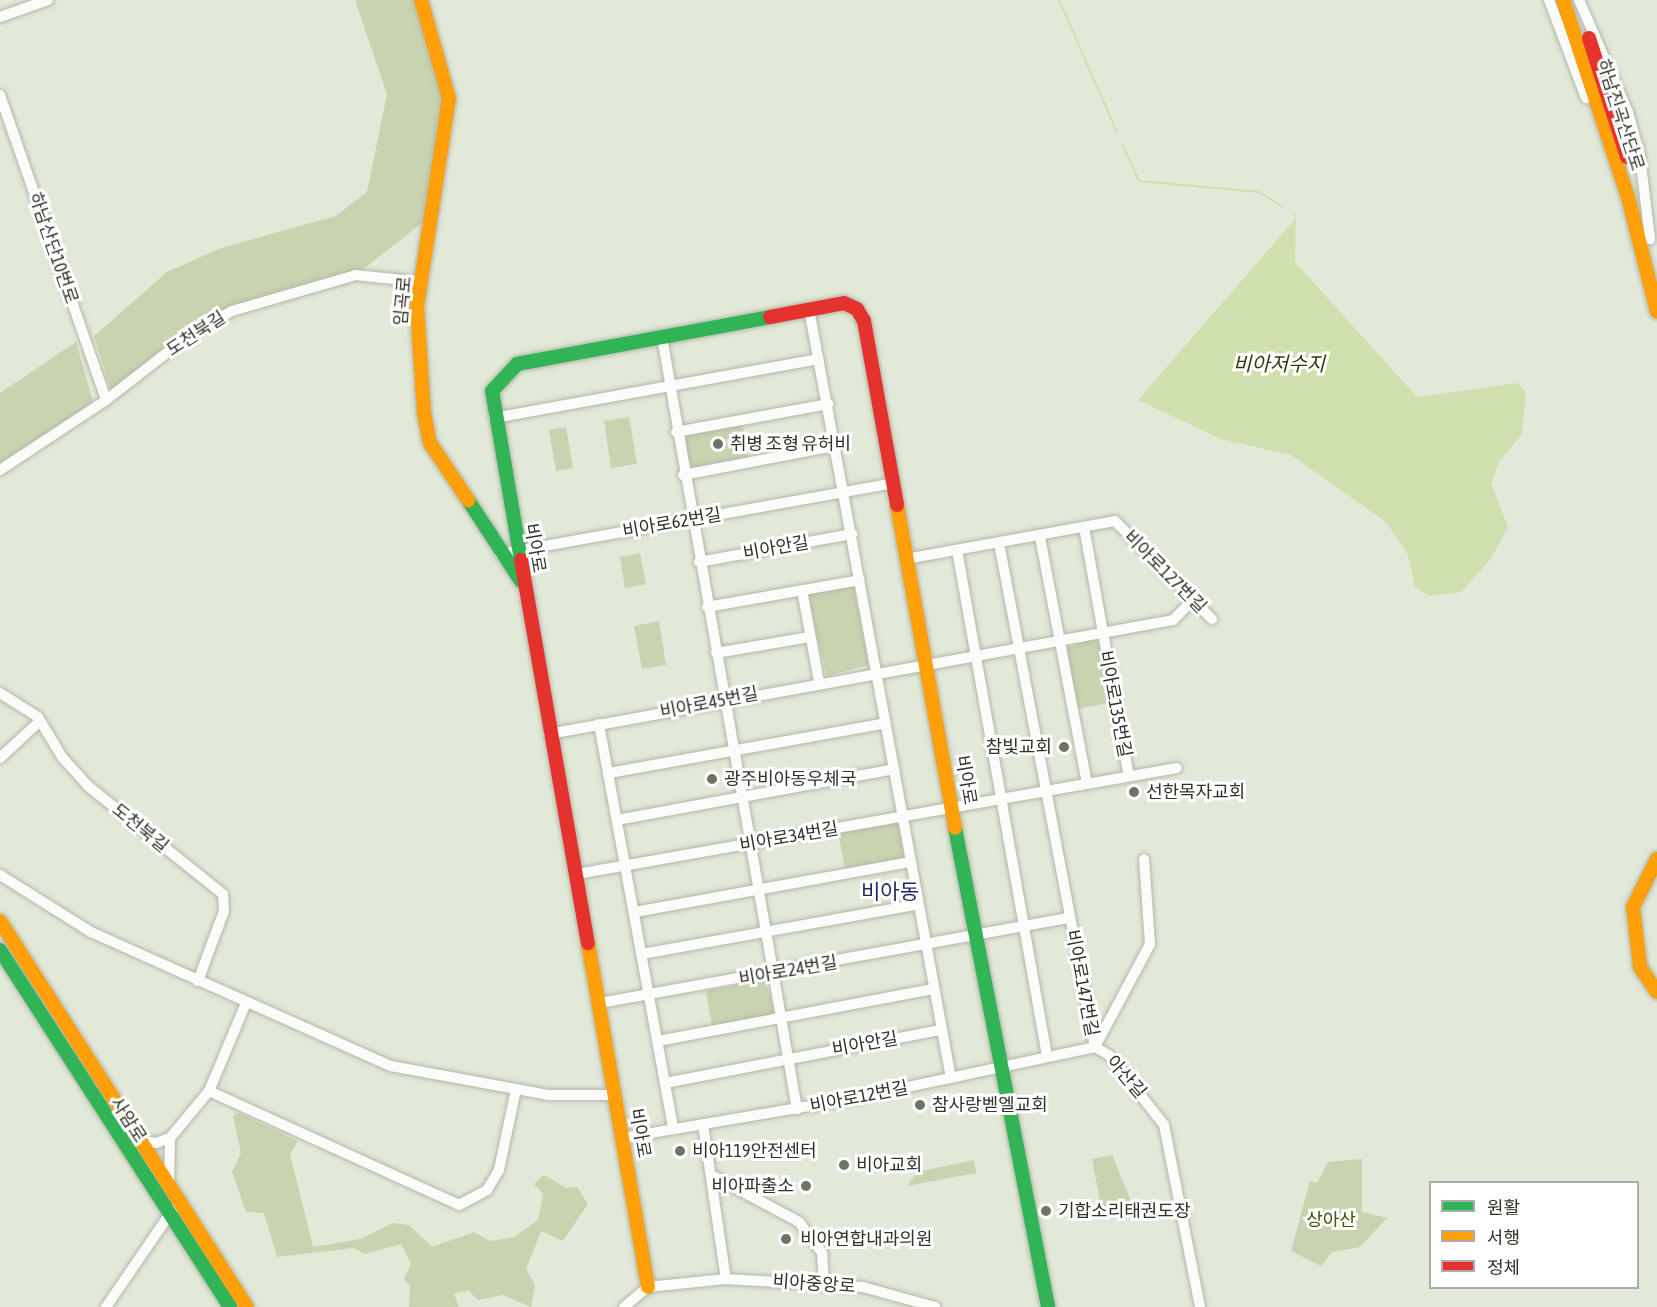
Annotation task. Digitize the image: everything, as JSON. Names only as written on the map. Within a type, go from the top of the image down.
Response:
[{"type":"main road","name":"임곡로","points":[[421,0],[449,98],[421,282],[418,361],[430,443],[500,554],[523,583]]},
{"type":"main road","name":"하남진곡산단로","points":[[1563,0],[1611,144],[1657,312]]},
{"type":"main road","name":"하남진곡산단로","points":[[1577,0],[1618,121],[1657,263]]},
{"type":"main road","name":"비아로","points":[[648,1287],[577,874],[549,734],[517,552],[494,418],[492,391],[517,364],[844,303],[862,314],[927,664],[998,1068],[1048,1307]]},
{"type":"main road","points":[[1657,859],[1633,907],[1640,967],[1657,992]]},
{"type":"main road","points":[[1657,883],[1643,908],[1640,936],[1657,979]]},
{"type":"main road","name":"사암로","points":[[0,921],[247,1306]]},
{"type":"main road","name":"사암로","points":[[0,950],[168,1216],[230,1307]]},
{"type":"street","points":[[0,17],[48,0]]},
{"type":"street","points":[[1549,0],[1587,99],[1611,144]]},
{"type":"street","name":"하남산단10번로","points":[[0,95],[106,400]]},
{"type":"street","name":"도천북길","points":[[0,470],[106,400],[195,331],[232,311],[356,275],[421,282]]},
{"type":"street","points":[[809,309],[951,1078]]},
{"type":"street","points":[[662,337],[667,387],[743,797],[797,1109]]},
{"type":"street","points":[[494,418],[819,359]]},
{"type":"street","points":[[676,432],[828,404]]},
{"type":"street","points":[[683,476],[835,446]]},
{"type":"street","name":"비아로62번길","points":[[500,554],[894,483]]},
{"type":"street","name":"비아로127번길","points":[[906,559],[1040,537],[1114,521],[1212,619]]},
{"type":"street","points":[[1084,527],[1101,632]]},
{"type":"street","name":"비아안길","points":[[699,562],[852,534]]},
{"type":"street","points":[[1040,537],[1086,783]]},
{"type":"street","points":[[999,543],[1045,791]]},
{"type":"street","points":[[957,550],[1047,1056]]},
{"type":"street","points":[[707,607],[860,580]]},
{"type":"street","points":[[802,590],[819,682]]},
{"type":"street","name":"비아로135번길","points":[[927,664],[1173,620],[1193,600]]},
{"type":"street","name":"비아로135번길","points":[[1101,632],[1129,776]]},
{"type":"street","points":[[716,652],[810,636]]},
{"type":"street","name":"비아로45번길","points":[[549,734],[724,699],[927,664]]},
{"type":"street","name":"도천북길","points":[[0,693],[40,721],[76,775],[223,894],[224,911],[198,981]]},
{"type":"street","points":[[0,758],[40,721]]},
{"type":"street","points":[[609,773],[886,723]]},
{"type":"street","points":[[599,724],[627,866],[673,1129]]},
{"type":"street","points":[[952,808],[1177,768]]},
{"type":"street","points":[[617,820],[894,769]]},
{"type":"street","name":"비아로147번길","points":[[1045,791],[1095,1047]]},
{"type":"street","name":"비아로34번길","points":[[577,874],[952,808]]},
{"type":"street","name":"아산길","points":[[1144,859],[1150,944],[1095,1047],[1109,1055],[1164,1125],[1200,1307]]},
{"type":"street","points":[[635,912],[911,862]]},
{"type":"street","points":[[0,875],[70,921],[246,1003],[391,1066],[570,1098],[616,1095]]},
{"type":"street","points":[[642,954],[919,904]]},
{"type":"street","name":"비아로147번길","points":[[976,937],[1069,918]]},
{"type":"street","name":"비아로24번길","points":[[600,1004],[976,937]]},
{"type":"street","points":[[658,1041],[933,989]]},
{"type":"street","name":"사암로","points":[[138,1138],[156,1143],[170,1138],[209,1091],[246,1003]]},
{"type":"street","name":"비아안길","points":[[665,1083],[941,1030]]},
{"type":"street","name":"비아로12번길","points":[[622,1138],[797,1109],[1095,1047]]},
{"type":"street","points":[[209,1091],[459,1205],[487,1190],[499,1170],[516,1089]]},
{"type":"street","points":[[703,1124],[713,1176],[726,1279]]},
{"type":"street","name":"사암로","points":[[169,1184],[170,1138]]},
{"type":"street","points":[[713,1176],[799,1222],[822,1253],[824,1282]]},
{"type":"street","points":[[106,1307],[178,1201]]},
{"type":"street","name":"비아중앙로","points":[[648,1287],[726,1279],[824,1282],[935,1307]]},
{"type":"street","points":[[624,1307],[648,1287]]},
{"type":"green space","points":[[355,0],[413,0],[430,44],[443,97],[426,220],[358,273],[225,314],[111,390],[94,336],[167,272],[221,248],[336,216],[367,192],[387,94]]},
{"type":"green space","points":[[76,342],[93,402],[0,468],[0,393]]},
{"type":"green space","points":[[629,417],[637,464],[611,468],[604,421]]},
{"type":"green space","points":[[742,422],[749,458],[693,470],[687,465],[686,433]]},
{"type":"green space","points":[[566,427],[573,468],[556,471],[549,430]]},
{"type":"green space","points":[[640,553],[646,584],[625,588],[620,557]]},
{"type":"green space","points":[[849,586],[854,589],[869,665],[827,676],[808,599],[812,593]]},
{"type":"green space","points":[[659,621],[666,665],[642,669],[634,626]]},
{"type":"green space","points":[[1093,638],[1099,643],[1110,703],[1076,709],[1064,649]]},
{"type":"green space","points":[[896,821],[902,826],[907,853],[902,859],[845,869],[838,832]]},
{"type":"green space","points":[[765,980],[774,1010],[770,1015],[712,1026],[706,991]]},
{"type":"green space","points":[[239,1113],[298,1141],[290,1154],[313,1247],[360,1239],[393,1223],[409,1225],[432,1247],[474,1232],[490,1241],[514,1237],[538,1220],[543,1194],[534,1184],[544,1175],[566,1188],[577,1187],[588,1204],[563,1241],[541,1231],[526,1269],[535,1285],[531,1307],[503,1295],[478,1300],[468,1290],[454,1294],[459,1307],[409,1307],[410,1286],[404,1279],[411,1264],[401,1244],[365,1254],[354,1248],[277,1257],[264,1213],[246,1212],[232,1172],[241,1153],[233,1116]]},
{"type":"green space","points":[[1112,1155],[1131,1201],[1101,1207],[1092,1159]]},
{"type":"green space","name":"상아산","points":[[1362,1159],[1362,1212],[1387,1218],[1360,1247],[1332,1252],[1321,1266],[1291,1251],[1310,1181],[1317,1183],[1328,1162]]},
{"type":"green space","points":[[974,1160],[976,1173],[907,1186],[917,1172]]},
{"type":"water","name":"비아저수지","points":[[1296,218],[1295,262],[1417,397],[1518,383],[1526,392],[1522,434],[1499,462],[1491,483],[1508,527],[1490,560],[1461,592],[1429,596],[1415,587],[1408,555],[1386,522],[1291,455],[1221,439],[1138,400]]},
{"type":"waterway","points":[[1059,0],[1117,132]]},
{"type":"waterway","points":[[1122,144],[1139,181],[1259,192],[1283,207]]},
{"type":"waterway","points":[[1294,213],[1296,218]]},
{"type":"traffic: fast","points":[[521,560],[492,391],[517,364],[770,317]]},
{"type":"traffic: fast","points":[[468,500],[521,581]]},
{"type":"traffic: fast","points":[[955,828],[1048,1307]]},
{"type":"traffic: fast","points":[[0,950],[230,1307]]},
{"type":"traffic: slow","points":[[421,0],[449,98],[417,307],[424,413],[430,443],[468,500]]},
{"type":"traffic: slow","points":[[1563,0],[1629,201],[1657,312]]},
{"type":"traffic: slow","points":[[897,505],[955,828]]},
{"type":"traffic: slow","points":[[1657,859],[1633,907],[1640,967],[1657,992]]},
{"type":"traffic: slow","points":[[0,921],[247,1307]]},
{"type":"traffic: slow","points":[[588,943],[648,1287]]},
{"type":"traffic: jam","points":[[1589,38],[1627,157]]},
{"type":"traffic: jam","points":[[770,317],[844,303],[857,309],[864,321],[897,505]]},
{"type":"traffic: jam","points":[[521,560],[588,943]]},
{"type":"place","name":"취병 조형 유허비","points":[[718,444]]},
{"type":"place","name":"참빛교회","points":[[1064,747]]},
{"type":"place","name":"광주비아동우체국","points":[[712,779]]},
{"type":"place","name":"선한목자교회","points":[[1134,792]]},
{"type":"place","name":"참사랑벧엘교회","points":[[920,1105]]},
{"type":"place","name":"비아119안전센터","points":[[680,1151]]},
{"type":"place","name":"비아교회","points":[[844,1165]]},
{"type":"place","name":"비아파출소","points":[[806,1186]]},
{"type":"place","name":"기합소리태권도장","points":[[1046,1211]]},
{"type":"place","name":"비아연합내과의원","points":[[786,1239]]},
{"type":"district","name":"비아동","points":[[890,891]]}]
